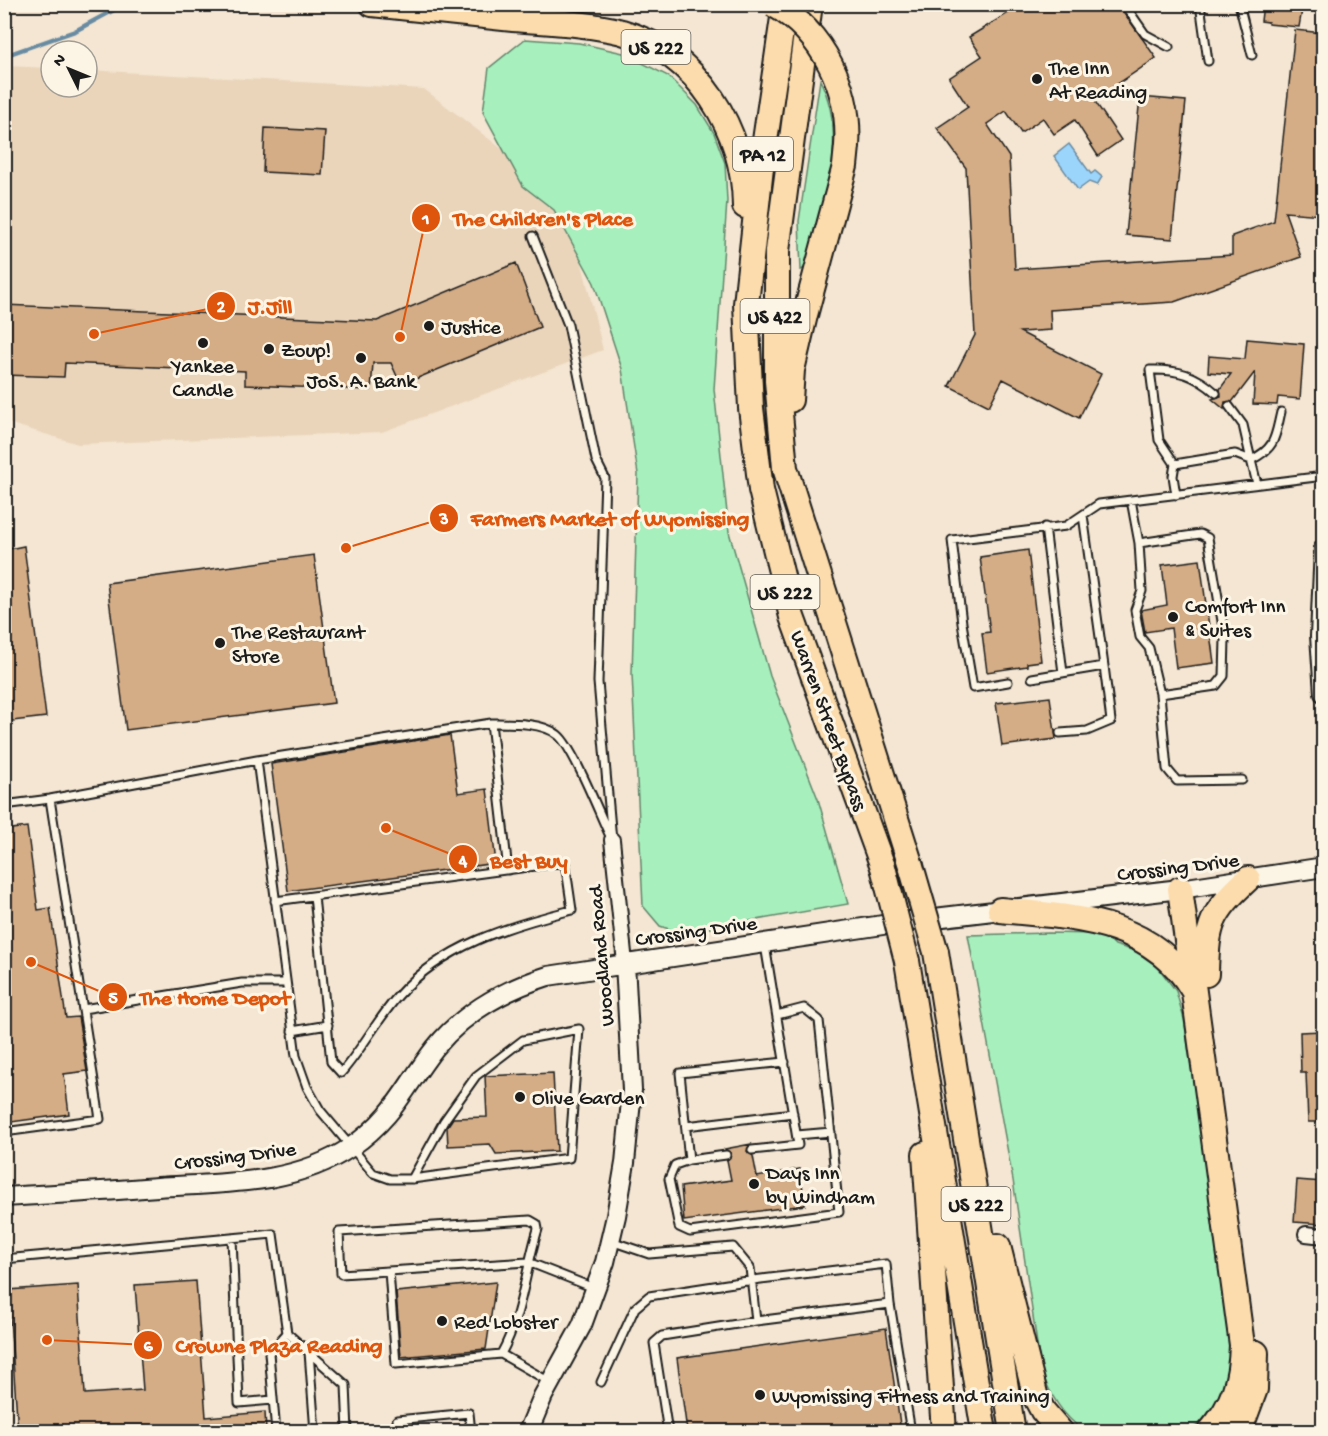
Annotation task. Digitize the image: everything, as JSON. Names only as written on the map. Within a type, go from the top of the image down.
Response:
[{"type":"highway","name":"US 222","points":[[372,4],[619,31],[645,41],[676,60],[704,87],[718,108],[740,158],[745,201],[746,304]]},
{"type":"highway","name":"US 222","points":[[773,4],[800,24],[830,62],[846,114],[848,146],[798,344],[790,394],[793,422],[832,623]]},
{"type":"highway","name":"Warren Street Bypass","points":[[785,4],[761,168],[746,304],[751,408],[761,490],[774,552],[792,617],[883,867],[907,961],[984,1431]]},
{"type":"highway","name":"Warren Street Bypass","points":[[810,4],[780,213],[775,292],[777,381],[785,468],[936,952],[1013,1431]]},
{"type":"highway","points":[[1239,1431],[1254,1389],[1256,1339],[1200,984],[1210,924],[1224,902],[1248,879]]},
{"type":"highway","points":[[1187,887],[1242,1345],[1238,1383],[1228,1407],[1210,1431]]},
{"type":"highway","points":[[1000,910],[1066,917],[1126,931],[1164,954],[1185,976],[1200,984]]},
{"type":"highway","points":[[940,977],[966,1065],[1002,1268],[1036,1398],[1043,1411],[1061,1431]]},
{"type":"highway","points":[[914,999],[944,1431]]},
{"type":"main road","points":[[1323,548],[1320,636],[1323,693]]},
{"type":"main road","name":"Crossing Drive","points":[[4,1197],[268,1178],[309,1168],[350,1148],[390,1113],[435,1048],[473,1011],[520,985],[548,976],[765,943],[1323,867]]},
{"type":"main road","name":"Woodland Road","points":[[528,1431],[582,1324],[596,1289],[610,1241],[625,1163],[632,1090],[625,963]]},
{"type":"street","name":"Woodland Road","points":[[612,840],[625,963]]},
{"type":"street","points":[[1306,1234],[1323,1236]]},
{"type":"lane","points":[[1124,4],[1145,34],[1169,47]]},
{"type":"lane","points":[[1200,4],[1208,61]]},
{"type":"lane","points":[[1239,4],[1252,55]]},
{"type":"lane","name":"Woodland Road","points":[[533,236],[568,325],[596,460],[605,478],[598,682],[612,840]]},
{"type":"lane","points":[[1176,495],[1173,476],[1175,464],[1159,441],[1150,370],[1173,369],[1202,381],[1216,393]]},
{"type":"lane","points":[[1229,406],[1243,425],[1257,484]]},
{"type":"lane","points":[[1175,464],[1235,454],[1251,460],[1265,453],[1274,443],[1281,412]]},
{"type":"lane","points":[[1008,682],[973,688],[952,540],[1066,526],[1099,504],[1323,476]]},
{"type":"lane","points":[[1131,500],[1139,543],[1142,591],[1135,610],[1140,637],[1149,648],[1160,694],[1167,769],[1177,781],[1242,780]]},
{"type":"lane","points":[[1060,733],[1087,731],[1111,721],[1083,515]]},
{"type":"lane","points":[[1045,527],[1063,673]]},
{"type":"lane","points":[[1139,543],[1200,534],[1208,538],[1225,639],[1224,676],[1216,686],[1160,694]]},
{"type":"lane","points":[[1032,678],[1104,666]]},
{"type":"lane","points":[[491,723],[508,870]]},
{"type":"lane","points":[[4,805],[50,799],[257,760],[491,723],[526,723],[558,735],[576,764],[612,840]]},
{"type":"lane","points":[[257,760],[296,1056],[307,1087],[320,1110],[373,1173],[390,1179],[412,1179],[569,1158],[579,1029],[523,1040],[476,1076],[444,1121],[412,1179]]},
{"type":"lane","points":[[4,1132],[100,1119],[50,799]]},
{"type":"lane","points":[[275,901],[565,862],[572,910],[493,933],[437,962],[412,980],[396,998],[341,1073],[331,1062],[314,896]]},
{"type":"lane","points":[[752,1150],[798,1145],[765,943]]},
{"type":"lane","points":[[83,1010],[242,983],[285,983]]},
{"type":"lane","points":[[726,1155],[689,1160],[675,1165],[669,1179],[679,1227],[690,1232],[839,1212],[819,1020],[804,1008],[777,1015]]},
{"type":"lane","points":[[292,1031],[327,1025]]},
{"type":"lane","points":[[689,1160],[680,1073],[784,1062]]},
{"type":"lane","points":[[686,1126],[793,1113]]},
{"type":"lane","points":[[797,1135],[831,1132]]},
{"type":"lane","points":[[501,1354],[514,1331],[528,1262],[538,1229],[534,1221],[339,1232],[341,1274],[528,1262],[596,1289]]},
{"type":"lane","points":[[4,1258],[273,1234],[287,1333],[346,1385],[348,1431]]},
{"type":"lane","points":[[231,1238],[239,1402],[273,1400]]},
{"type":"lane","points":[[610,1241],[649,1254],[733,1247],[750,1268],[756,1321]]},
{"type":"lane","points":[[601,1382],[635,1308],[649,1296],[753,1280],[886,1264],[911,1431]]},
{"type":"lane","points":[[389,1271],[396,1364],[501,1354],[551,1383]]},
{"type":"lane","points":[[668,1431],[654,1343],[662,1336],[756,1321],[891,1304]]},
{"type":"lane","points":[[276,1431],[269,1353],[287,1333]]},
{"type":"lane","points":[[309,1352],[315,1431]]},
{"type":"lane","points":[[399,1431],[397,1420],[469,1413],[471,1431]]},
{"type":"shaded area","points":[[5,66],[39,67],[39,99],[99,99],[99,71],[424,89],[566,198],[603,350],[382,432],[78,444],[5,422]]},
{"type":"green space","points":[[525,39],[579,43],[623,53],[668,76],[697,105],[714,133],[725,163],[727,201],[714,389],[729,532],[770,676],[818,799],[848,904],[681,933],[660,926],[643,906],[632,674],[638,474],[622,369],[594,283],[554,210],[523,186],[483,112],[489,68]]},
{"type":"green space","points":[[820,80],[829,103],[833,126],[831,174],[807,267],[801,270],[799,221]]},
{"type":"green space","points":[[1097,934],[1109,939],[1115,945],[1135,951],[1158,967],[1176,991],[1184,1019],[1230,1322],[1230,1355],[1226,1380],[1209,1412],[1190,1431],[1084,1431],[1058,1404],[1041,1371],[1013,1180],[968,935]]},
{"type":"water","points":[[1069,144],[1091,174],[1095,171],[1102,177],[1097,185],[1089,182],[1078,190],[1054,156]]},
{"type":"building","points":[[1023,4],[1118,4],[1156,58],[1094,100],[1121,140],[1098,156],[1075,120],[1054,134],[1043,118],[1021,133],[1006,111],[987,124],[1009,157],[1015,269],[1232,255],[1232,236],[1274,221],[1295,30],[1323,33],[1322,215],[1285,212],[1301,257],[1174,302],[1050,310],[1051,330],[1020,332],[1101,374],[1079,418],[1003,379],[989,406],[949,386],[975,335],[966,168],[937,128],[968,107],[949,78],[982,56],[969,37]]},
{"type":"building","points":[[1263,4],[1303,4],[1299,27],[1268,24],[1268,22],[1261,21]]},
{"type":"building","points":[[1140,97],[1186,101],[1172,239],[1126,235]]},
{"type":"building","points":[[265,128],[325,131],[322,175],[263,172]]},
{"type":"building","points":[[516,263],[540,327],[401,385],[391,363],[373,363],[371,390],[245,385],[245,371],[65,363],[64,377],[4,375],[4,305],[377,321]]},
{"type":"building","points":[[1247,339],[1304,344],[1300,399],[1278,397],[1277,405],[1253,404],[1255,372],[1232,402],[1225,402],[1224,409],[1212,399],[1221,396],[1220,389],[1231,374],[1208,372],[1209,356],[1245,359]]},
{"type":"building","points":[[24,546],[46,717],[4,722],[4,550]]},
{"type":"building","points":[[1028,550],[1041,661],[1027,663],[1027,666],[987,672],[982,633],[990,632],[980,557]]},
{"type":"building","name":"The Restaurant Store","points":[[314,555],[334,703],[126,730],[107,583]]},
{"type":"building","name":"Comfort Inn & Suites","points":[[1200,560],[1214,663],[1176,668],[1171,628],[1145,632],[1141,610],[1167,605],[1162,565]]},
{"type":"building","points":[[1050,697],[1056,739],[1002,746],[996,703]]},
{"type":"building","points":[[450,735],[458,793],[487,789],[496,863],[288,891],[271,764]]},
{"type":"building","points":[[27,827],[38,910],[50,908],[66,1018],[78,1017],[87,1071],[64,1074],[69,1114],[4,1123],[4,830]]},
{"type":"building","points":[[1323,1031],[1323,1122],[1308,1122],[1306,1073],[1301,1073],[1300,1032]]},
{"type":"building","name":"Olive Garden","points":[[553,1073],[557,1151],[496,1154],[490,1144],[448,1146],[447,1127],[453,1118],[487,1117],[485,1076]]},
{"type":"building","name":"Days Inn by Windham","points":[[751,1144],[747,1151],[753,1156],[757,1177],[800,1169],[805,1205],[684,1221],[681,1187],[731,1180],[727,1160],[731,1154],[725,1149]]},
{"type":"building","points":[[1297,1180],[1323,1182],[1323,1224],[1294,1222]]},
{"type":"building","points":[[196,1281],[206,1417],[265,1412],[266,1431],[18,1431],[8,1290],[78,1285],[85,1394],[143,1390],[135,1285]]},
{"type":"building","name":"Red Lobster","points":[[496,1282],[486,1349],[401,1357],[396,1292]]},
{"type":"building","name":"Wyomissing Fitness and Training","points":[[886,1328],[901,1431],[687,1431],[677,1358]]},
{"type":"waterway","points":[[4,56],[75,31],[125,4]]},
{"type":"place","name":"The Inn At Reading","points":[[1037,79]]},
{"type":"place","name":"Justice","points":[[429,326]]},
{"type":"place","name":"J.Jill","points":[[94,334]]},
{"type":"place","name":"The Children's Place","points":[[400,337]]},
{"type":"place","name":"Yankee Candle","points":[[203,343]]},
{"type":"place","name":"Zoup!","points":[[269,349]]},
{"type":"place","name":"JoS. A. Bank","points":[[361,358]]},
{"type":"place","name":"Farmers Market of Wyomissing","points":[[346,548]]},
{"type":"place","name":"Comfort Inn & Suites","points":[[1173,617]]},
{"type":"place","name":"The Restaurant Store","points":[[220,643]]},
{"type":"place","name":"Best Buy","points":[[386,828]]},
{"type":"place","name":"The Home Depot","points":[[31,962]]},
{"type":"place","name":"Olive Garden","points":[[520,1097]]},
{"type":"place","name":"Days Inn by Windham","points":[[754,1184]]},
{"type":"place","name":"Red Lobster","points":[[442,1321]]},
{"type":"place","name":"Crowne Plaza Reading","points":[[47,1340]]},
{"type":"place","name":"Wyomissing Fitness and Training","points":[[760,1395]]}]
